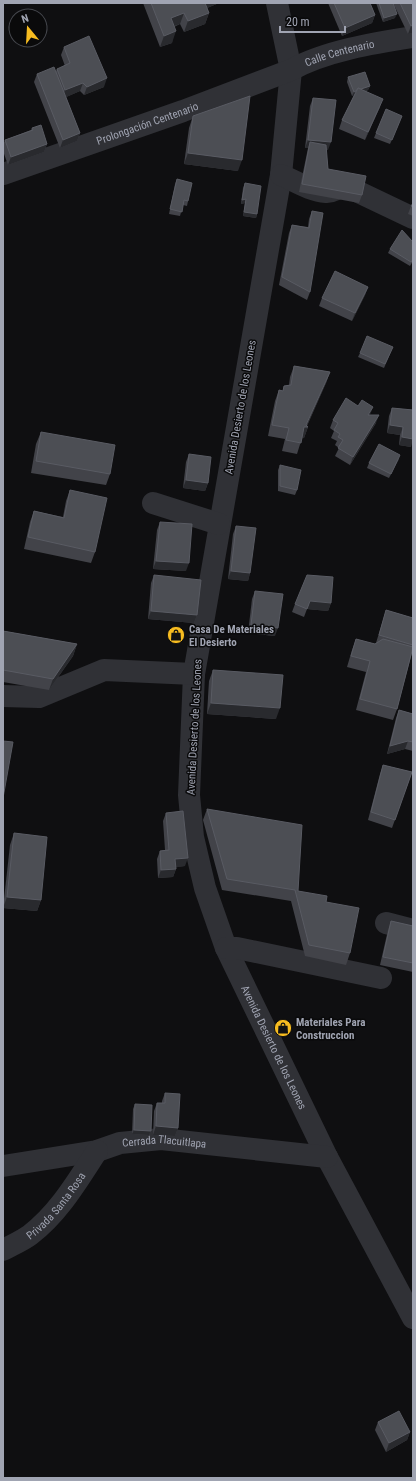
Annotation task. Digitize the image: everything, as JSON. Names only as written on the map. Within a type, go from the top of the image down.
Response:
[{"type":"street","name":"Avenida Desierto de los Leones","points":[[277,3],[291,70],[281,175],[194,674],[189,795],[193,836],[205,888],[226,948],[327,1157],[405,1287],[413,1318]]},
{"type":"street","name":"Calle Centenario","points":[[291,70],[301,65],[342,52],[386,41],[413,37]]},
{"type":"street","name":"Prolongación Centenario","points":[[3,174],[183,111],[291,70]]},
{"type":"street","points":[[281,175],[304,186],[326,192],[340,187],[350,188],[413,218]]},
{"type":"street","points":[[153,503],[219,524]]},
{"type":"street","points":[[3,696],[38,697],[104,670],[194,674]]},
{"type":"street","points":[[386,923],[413,930]]},
{"type":"street","points":[[226,948],[237,948],[381,978]]},
{"type":"street","name":"Cerrada Tlacuitlapa","points":[[3,1166],[97,1151],[120,1143],[161,1139],[327,1157]]},
{"type":"street","name":"Privada Santa Rosa","points":[[3,1250],[30,1235],[46,1220],[70,1191],[97,1151]]},
{"type":"building","points":[[151,3],[205,3],[209,13],[188,21],[184,13],[171,18],[176,31],[164,36]]},
{"type":"building","points":[[334,3],[370,3],[375,15],[345,28]]},
{"type":"building","points":[[379,3],[393,3],[397,14],[384,18]]},
{"type":"building","points":[[400,3],[413,3],[413,25],[411,26]]},
{"type":"building","points":[[89,36],[107,78],[87,87],[83,83],[65,90],[57,69],[70,63],[64,47]]},
{"type":"building","points":[[54,67],[80,133],[63,140],[37,74]]},
{"type":"building","points":[[365,72],[370,86],[361,89],[358,88],[354,92],[348,77]]},
{"type":"building","points":[[358,88],[383,99],[368,132],[342,120]]},
{"type":"building","points":[[250,96],[242,160],[188,153],[193,116]]},
{"type":"building","points":[[313,98],[336,100],[331,142],[308,140]]},
{"type":"building","points":[[386,109],[402,116],[392,140],[376,133]]},
{"type":"building","points":[[41,125],[47,144],[11,157],[5,140],[33,130],[32,128]]},
{"type":"building","points":[[310,142],[326,145],[328,169],[366,176],[362,195],[302,184]]},
{"type":"building","points":[[177,179],[192,183],[188,201],[184,200],[182,212],[170,209]]},
{"type":"building","points":[[245,183],[261,186],[257,214],[244,212],[246,199],[242,200]]},
{"type":"building","points":[[312,211],[323,213],[310,292],[282,277],[292,225],[309,228]]},
{"type":"building","points":[[402,230],[412,241],[413,239],[413,259],[411,262],[390,249]]},
{"type":"building","points":[[335,271],[368,287],[355,313],[322,298]]},
{"type":"building","points":[[367,336],[393,347],[385,364],[360,353]]},
{"type":"building","points":[[294,366],[330,372],[306,425],[308,427],[304,427],[301,443],[286,440],[289,428],[272,425],[279,390],[283,391],[284,386],[291,385]]},
{"type":"building","points":[[346,398],[358,406],[362,400],[373,407],[368,415],[379,415],[353,457],[338,448],[343,440],[338,437],[340,434],[334,430],[338,423],[333,420]]},
{"type":"building","points":[[392,408],[413,410],[413,439],[402,437],[403,427],[390,425]]},
{"type":"building","points":[[41,432],[115,445],[110,474],[36,461]]},
{"type":"building","points":[[379,444],[400,455],[391,474],[369,463]]},
{"type":"building","points":[[189,454],[211,457],[208,483],[186,480]]},
{"type":"building","points":[[280,465],[301,470],[297,490],[280,486]]},
{"type":"building","points":[[70,490],[107,498],[95,552],[28,537],[34,511],[64,518]]},
{"type":"building","points":[[160,522],[192,524],[189,563],[156,561]]},
{"type":"building","points":[[236,526],[256,528],[250,573],[231,571]]},
{"type":"building","points":[[154,575],[201,580],[197,615],[151,611]]},
{"type":"building","points":[[307,575],[333,577],[331,603],[310,601],[307,609],[295,604]]},
{"type":"building","points":[[255,591],[283,594],[278,628],[251,625]]},
{"type":"building","points":[[386,610],[413,618],[413,645],[379,635]]},
{"type":"building","points":[[3,631],[77,644],[53,679],[3,670]]},
{"type":"building","points":[[356,639],[375,644],[383,639],[413,647],[397,709],[360,699],[370,661],[351,656]]},
{"type":"building","points":[[213,670],[283,675],[280,708],[211,703]]},
{"type":"building","points":[[399,710],[413,714],[413,742],[408,741],[390,746]]},
{"type":"building","points":[[3,741],[13,742],[3,798]]},
{"type":"building","points":[[383,765],[412,772],[395,820],[371,812]]},
{"type":"building","points":[[207,809],[302,825],[298,891],[327,896],[326,902],[359,908],[350,953],[309,945],[295,890],[227,879]]},
{"type":"building","points":[[183,811],[188,858],[175,859],[176,869],[161,870],[160,851],[169,850],[166,813]]},
{"type":"building","points":[[14,833],[47,837],[41,900],[7,897]]},
{"type":"building","points":[[391,921],[413,926],[413,963],[383,957]]},
{"type":"building","points":[[165,1093],[180,1094],[178,1128],[156,1126],[157,1103],[165,1103]]},
{"type":"building","points":[[135,1104],[152,1105],[151,1131],[134,1130]]},
{"type":"building","points":[[399,1411],[410,1432],[389,1443],[378,1422]]},
{"type":"place","name":"Casa De Materiales El Desierto","points":[[176,635]]},
{"type":"place","name":"Materiales Para Construccion","points":[[283,1028]]}]
